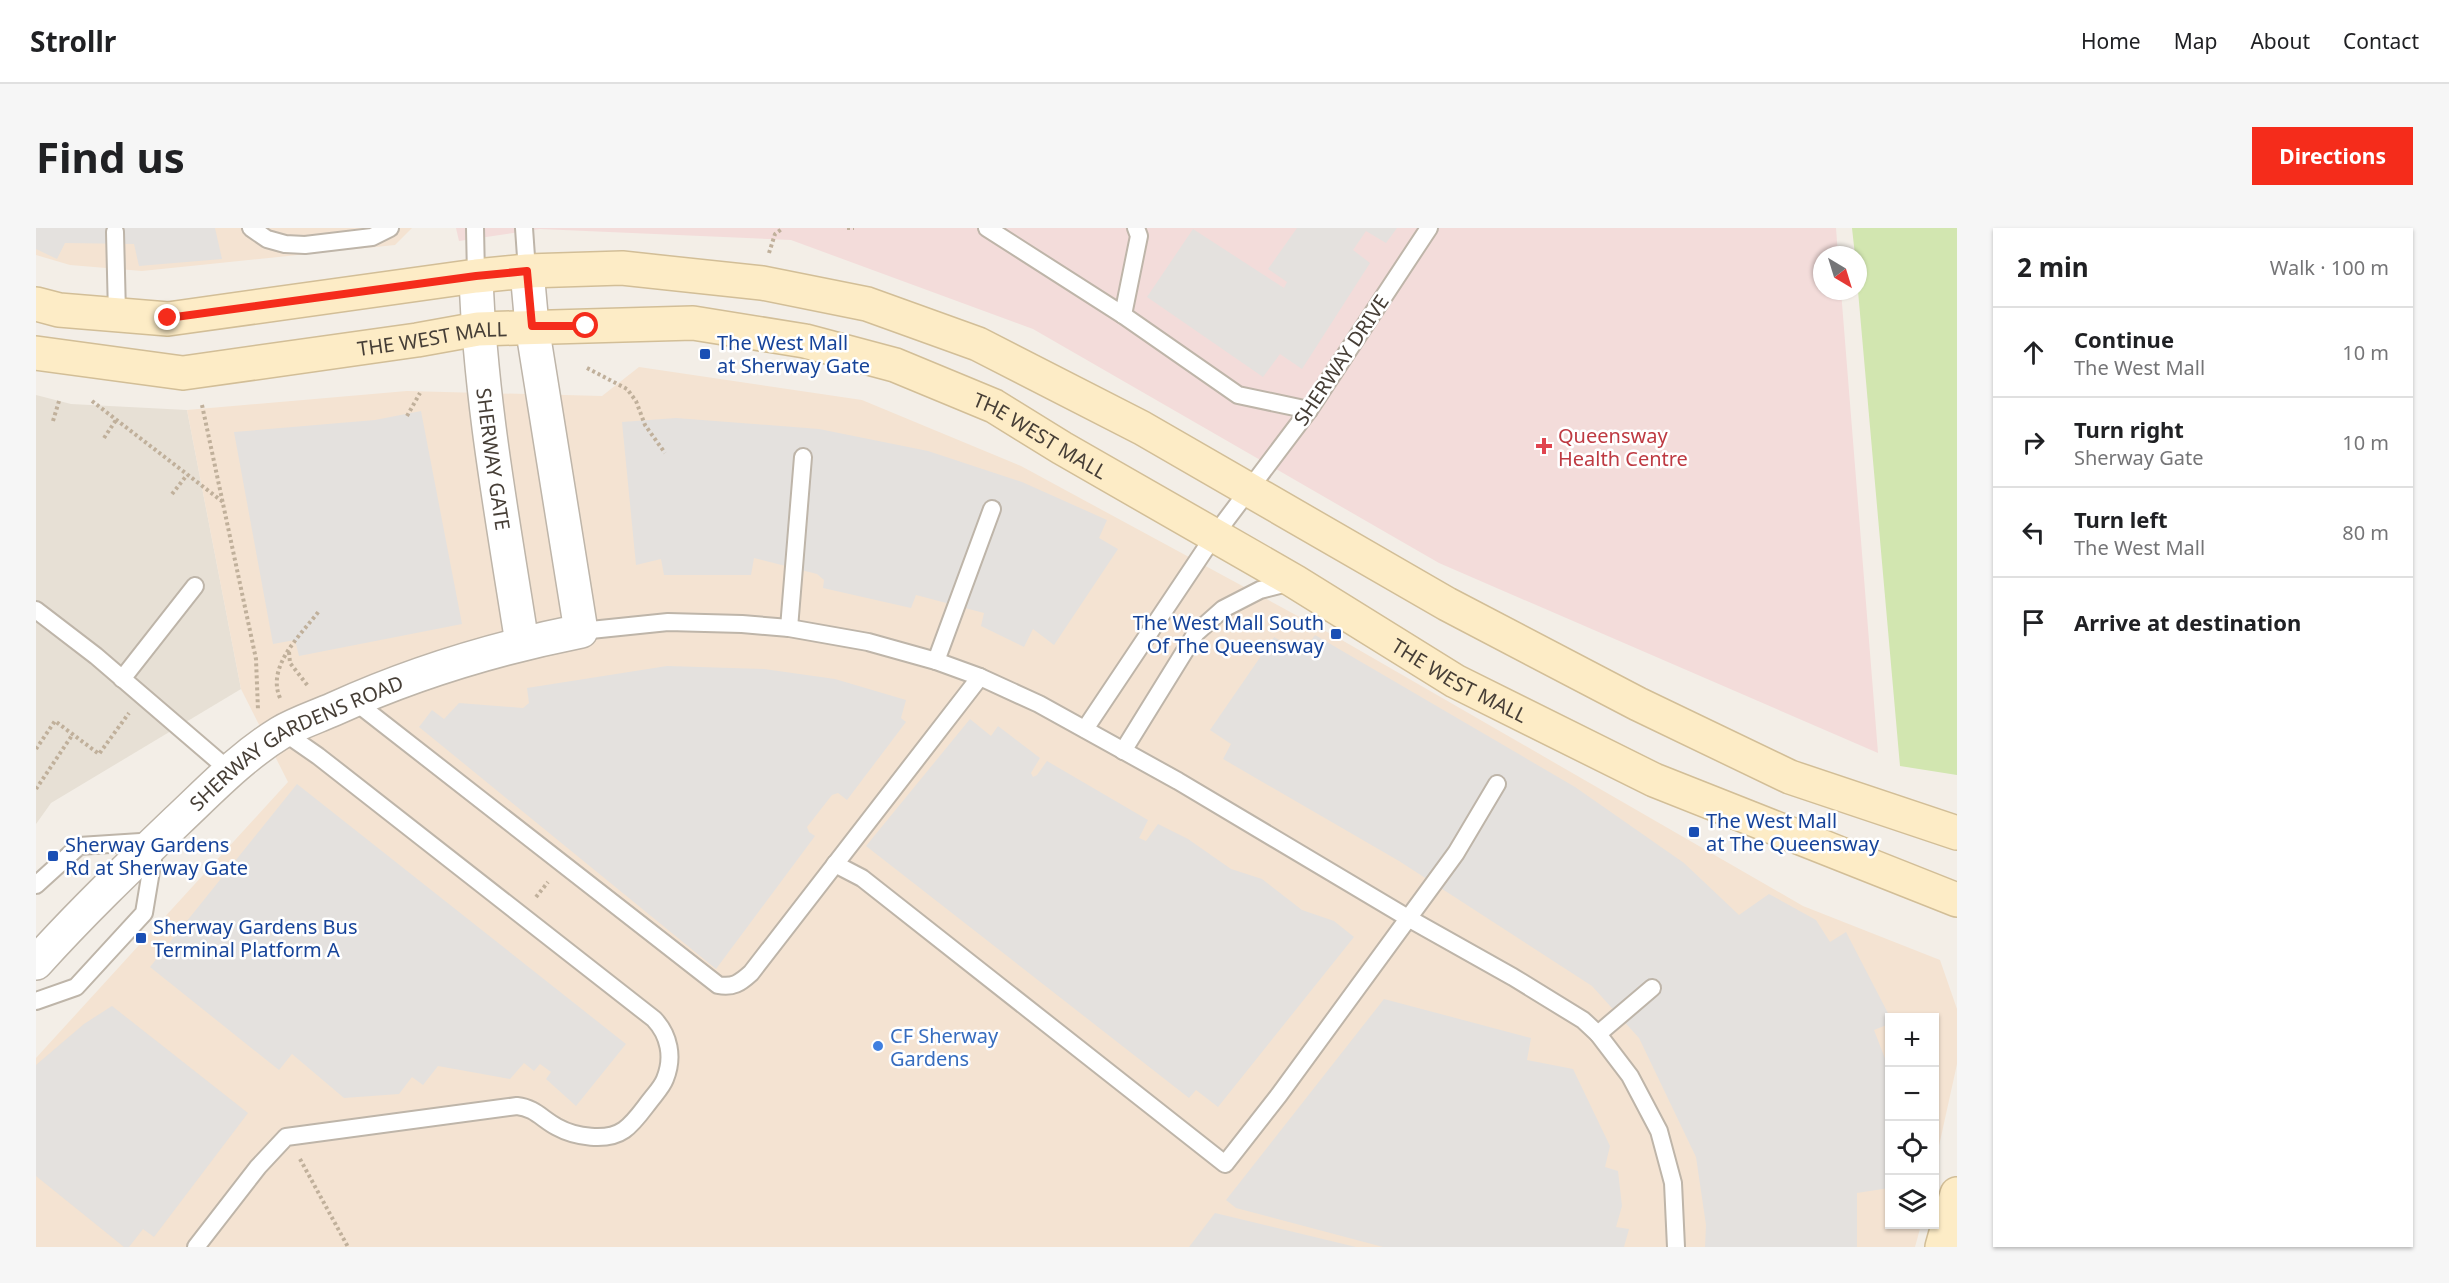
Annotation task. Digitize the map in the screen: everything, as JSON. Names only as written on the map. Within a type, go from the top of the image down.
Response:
[{"type":"main road","points":[[36,304],[59,310],[168,318],[476,276],[527,271],[622,268],[762,283],[867,304],[978,344],[1142,428],[1447,604],[1638,704],[1790,777],[1957,833]]},
{"type":"main road","name":"THE WEST MALL","points":[[36,353],[183,373],[417,340],[478,329],[693,323],[805,341],[895,365],[994,406],[1062,448],[1294,581],[1455,681],[1654,780],[1957,900]]},
{"type":"main road","points":[[1942,1247],[1957,1194]]},
{"type":"street","points":[[527,271],[532,326],[580,631]]},
{"type":"street","name":"SHERWAY GATE","points":[[476,276],[484,396],[522,643]]},
{"type":"street","name":"SHERWAY GARDENS ROAD","points":[[36,963],[156,841],[230,771],[278,735],[340,706],[444,666],[522,643],[580,631]]},
{"type":"lane","points":[[251,228],[267,239],[285,244],[305,245],[372,237],[390,228]]},
{"type":"lane","points":[[475,228],[476,276]]},
{"type":"lane","points":[[524,228],[527,271]]},
{"type":"lane","points":[[1123,315],[1139,236],[1136,228]]},
{"type":"lane","name":"SHERWAY DRIVE","points":[[1084,729],[1214,536],[1309,410],[1429,228]]},
{"type":"lane","points":[[999,231],[1238,395],[1309,410]]},
{"type":"lane","points":[[115,232],[117,314]]},
{"type":"lane","points":[[789,628],[803,457]]},
{"type":"lane","points":[[936,661],[992,509]]},
{"type":"lane","points":[[1123,751],[1196,633],[1223,609],[1260,590],[1294,581]]},
{"type":"lane","points":[[122,679],[195,586]]},
{"type":"lane","points":[[36,610],[122,679],[230,771]]},
{"type":"lane","points":[[580,631],[668,622],[742,624],[789,628],[868,642],[936,661],[980,677],[1039,704],[1206,797],[1408,918],[1513,977],[1583,1020],[1598,1034],[1630,1076],[1659,1131],[1673,1184],[1676,1247]]},
{"type":"lane","points":[[340,706],[563,862],[718,985],[729,987],[741,982],[751,973],[980,677]]},
{"type":"lane","points":[[196,1247],[278,1143],[294,1134],[517,1106],[537,1111],[556,1127],[581,1135],[598,1137],[613,1135],[623,1131],[632,1122],[663,1083],[668,1072],[668,1043],[663,1029],[654,1019],[327,764],[278,735]]},
{"type":"lane","points":[[835,864],[862,878],[1225,1164],[1279,1095],[1456,853],[1497,784]]},
{"type":"lane","points":[[36,885],[79,846],[156,841],[144,914],[76,987],[36,1001]]},
{"type":"lane","points":[[1598,1034],[1652,988]]},
{"type":"path","points":[[847,228],[854,228]]},
{"type":"path","points":[[587,368],[627,389],[636,401],[645,425],[665,453]]},
{"type":"path","points":[[407,416],[420,393]]},
{"type":"path","points":[[53,421],[59,400]]},
{"type":"path","points":[[92,401],[223,503]]},
{"type":"path","points":[[202,405],[256,658],[278,735]]},
{"type":"path","points":[[105,438],[116,420]]},
{"type":"path","points":[[172,494],[187,475]]},
{"type":"path","points":[[278,735],[276,684],[281,662],[319,611]]},
{"type":"path","points":[[289,651],[290,663],[340,706]]},
{"type":"path","points":[[36,749],[56,721],[99,754],[141,696]]},
{"type":"path","points":[[36,789],[74,734]]},
{"type":"path","points":[[520,916],[563,862]]},
{"type":"path","points":[[300,1159],[348,1247]]},
{"type":"shaded area","points":[[36,228],[412,228],[395,245],[142,271],[70,265],[36,255]]},
{"type":"shaded area","points":[[36,228],[215,228],[222,259],[139,266],[134,244],[65,243],[57,259],[36,249]]},
{"type":"shaded area","name":"Queensway Health Centre","points":[[456,228],[1836,228],[1837,246],[1813,246],[1813,300],[1842,300],[1878,753],[1439,563],[1033,329],[791,240],[540,229],[459,241]]},
{"type":"shaded area","points":[[1297,228],[1397,228],[1386,243],[1366,231],[1353,250],[1370,263],[1302,369],[1280,354],[1263,377],[1147,297],[1193,229],[1284,288],[1287,282],[1268,269]]},
{"type":"shaded area","name":"CF Sherway Gardens","points":[[639,367],[862,400],[1021,466],[1340,639],[1803,906],[1940,960],[1957,1009],[1957,1064],[1939,1146],[1939,1013],[1885,1013],[1885,1229],[1920,1229],[1915,1247],[36,1247],[36,1058],[288,782],[241,689],[187,410],[407,391],[602,396]]},
{"type":"shaded area","points":[[36,395],[71,404],[187,410],[241,689],[51,803],[36,824]]},
{"type":"shaded area","points":[[421,411],[462,624],[299,656],[295,640],[273,644],[234,432],[375,420]]},
{"type":"shaded area","points":[[676,418],[819,429],[928,451],[1022,482],[1107,520],[1099,538],[1118,549],[1054,645],[1033,629],[1024,647],[981,626],[984,613],[916,595],[911,608],[823,588],[824,580],[817,574],[754,558],[751,575],[664,575],[661,559],[636,565],[622,422]]},
{"type":"shaded area","points":[[1315,635],[1575,787],[1684,863],[1739,915],[1769,894],[1816,920],[1830,942],[1846,932],[1888,1013],[1885,1013],[1885,1026],[1874,1030],[1885,1059],[1885,1189],[1857,1193],[1857,1247],[1705,1247],[1706,1225],[1696,1157],[1639,1038],[1592,986],[1399,861],[1223,759],[1231,744],[1210,730],[1274,637],[1302,653]]},
{"type":"shaded area","points":[[667,666],[764,669],[835,679],[906,700],[901,718],[906,722],[847,800],[838,793],[832,795],[807,827],[809,832],[815,836],[716,969],[419,727],[432,710],[444,719],[459,703],[523,708],[529,703],[527,688]]},
{"type":"shaded area","points":[[970,719],[991,736],[998,726],[1040,758],[1031,773],[1033,777],[1047,761],[1148,820],[1139,838],[1146,841],[1158,824],[1188,839],[1231,869],[1262,879],[1302,910],[1334,921],[1354,937],[1218,1107],[1196,1090],[1189,1098],[866,846]]},
{"type":"shaded area","points":[[297,784],[626,1044],[576,1106],[546,1079],[551,1072],[540,1064],[534,1071],[524,1063],[510,1079],[438,1066],[423,1085],[412,1077],[399,1094],[344,1098],[292,1054],[279,1070],[150,967]]},
{"type":"shaded area","points":[[1384,999],[1531,1038],[1527,1060],[1573,1069],[1610,1146],[1605,1167],[1618,1171],[1622,1206],[1616,1227],[1629,1229],[1624,1247],[1383,1247],[1236,1208],[1226,1200]]},
{"type":"shaded area","points":[[112,1006],[248,1113],[154,1237],[143,1229],[129,1247],[124,1247],[36,1176],[36,1065],[84,1024]]},
{"type":"shaded area","points":[[1215,1213],[1356,1247],[1189,1247]]},
{"type":"green space","points":[[1852,228],[1957,228],[1957,775],[1900,766],[1859,300],[1867,300],[1867,246],[1854,246]]},
{"type":"place","name":"The West Mall at Sherway Gate","points":[[705,354]]},
{"type":"place","name":"Queensway Health Centre","points":[[1544,446]]},
{"type":"place","name":"The West Mall South Of The Queensway","points":[[1336,634]]},
{"type":"place","name":"The West Mall at The Queensway","points":[[1694,832]]},
{"type":"place","name":"Sherway Gardens Rd at Sherway Gate","points":[[53,856]]},
{"type":"place","name":"Sherway Gardens Bus Terminal Platform A","points":[[141,938]]},
{"type":"place","name":"CF Sherway Gardens","points":[[878,1046]]},
{"type":"route","points":[[168,318],[527,271],[532,326],[586,326]]}]
